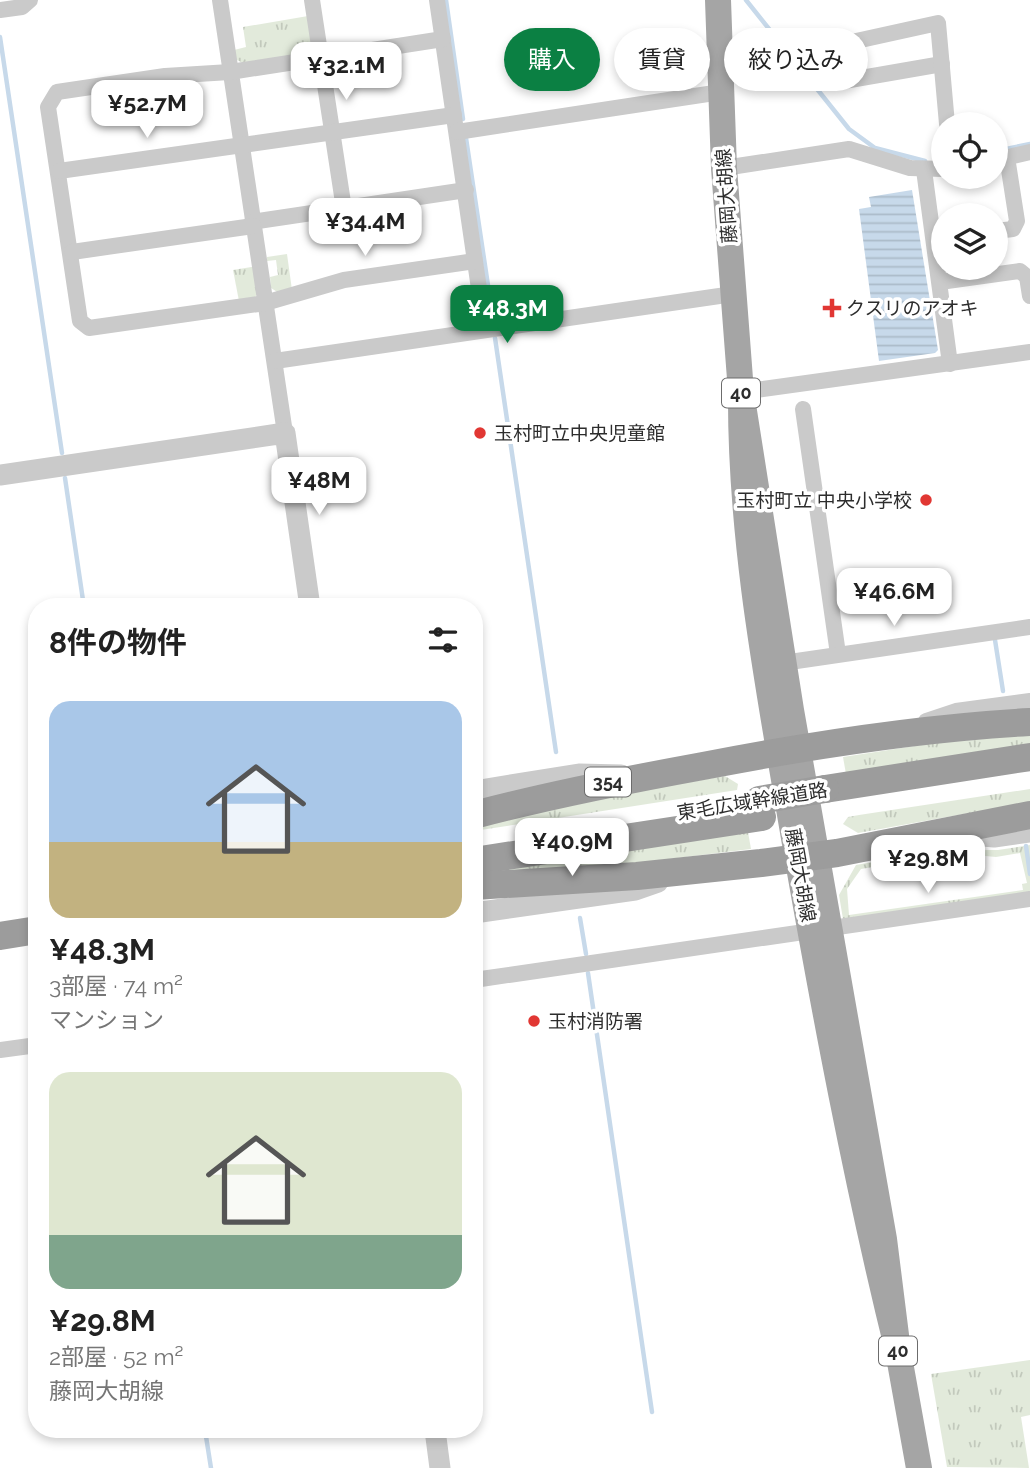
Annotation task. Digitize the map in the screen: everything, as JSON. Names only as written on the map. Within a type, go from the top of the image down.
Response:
[{"type":"highway","name":"354","points":[[483,814],[556,794],[637,777],[797,753],[902,733],[1030,722]]},
{"type":"highway","name":"東毛広域幹線道路","points":[[483,859],[827,798],[1030,757]]},
{"type":"highway","name":"東毛広域幹線道路","points":[[827,798],[1030,776]]},
{"type":"highway","name":"東毛広域幹線道路","points":[[483,844],[761,809]]},
{"type":"highway","points":[[483,885],[679,873],[953,830],[1030,814]]},
{"type":"highway","points":[[0,919],[28,914]]},
{"type":"highway","points":[[0,936],[28,931]]},
{"type":"main road","name":"藤岡大胡線","points":[[718,0],[724,168],[741,393],[747,528],[773,664],[797,753],[801,854],[822,929],[884,1240],[898,1351]]},
{"type":"main road","name":"藤岡大胡線","points":[[741,393],[758,497],[773,664]]},
{"type":"main road","name":"藤岡大胡線","points":[[822,929],[836,1001],[841,1098],[898,1351],[919,1468]]},
{"type":"street","points":[[0,9],[22,7],[30,0]]},
{"type":"street","points":[[220,0],[309,598]]},
{"type":"street","points":[[312,0],[344,209]]},
{"type":"street","points":[[437,0],[485,330]]},
{"type":"street","points":[[868,38],[938,23],[946,112]]},
{"type":"street","points":[[443,40],[230,72],[165,76],[57,92],[48,107],[72,252],[80,321],[89,328],[265,303],[344,280],[475,261]]},
{"type":"street","points":[[868,77],[942,64]]},
{"type":"street","points":[[457,132],[721,92]]},
{"type":"street","points":[[59,171],[454,114]]},
{"type":"street","points":[[724,168],[849,149],[923,170],[931,170]]},
{"type":"street","points":[[1008,157],[1030,152]]},
{"type":"street","points":[[923,170],[931,207]]},
{"type":"street","points":[[1008,187],[1017,222],[1013,229],[1008,230]]},
{"type":"street","points":[[72,252],[466,190]]},
{"type":"street","points":[[950,364],[940,282],[1020,271],[1027,277],[1030,296]]},
{"type":"street","points":[[275,361],[733,294]]},
{"type":"street","points":[[741,393],[1030,352]]},
{"type":"street","points":[[803,410],[838,654]]},
{"type":"street","points":[[0,475],[285,433]]},
{"type":"street","points":[[773,664],[1030,627]]},
{"type":"street","points":[[902,733],[957,711],[1030,701]]},
{"type":"street","points":[[483,790],[586,773],[637,777]]},
{"type":"street","points":[[953,830],[978,837],[1030,832]]},
{"type":"street","points":[[483,912],[635,890],[679,873]]},
{"type":"street","points":[[483,979],[1030,899]]},
{"type":"street","points":[[0,1050],[28,1046]]},
{"type":"street","points":[[436,1438],[440,1468]]},
{"type":"green space","points":[[308,16],[313,47],[308,54],[243,63],[235,59],[234,50],[246,47],[243,27]]},
{"type":"green space","points":[[287,254],[292,290],[282,295],[271,288],[270,277],[278,275],[276,260],[267,261],[267,257]]},
{"type":"green space","points":[[257,266],[261,290],[253,299],[239,301],[233,270]]},
{"type":"green space","points":[[1030,734],[1030,747],[846,774],[843,757],[986,735]]},
{"type":"green space","points":[[725,776],[738,784],[737,790],[483,830],[483,825],[567,803]]},
{"type":"green space","points":[[1030,789],[1030,802],[858,833],[843,824],[848,817]]},
{"type":"green space","points":[[748,832],[751,849],[603,867],[483,874]]},
{"type":"green space","points":[[1030,845],[1030,893],[843,919],[839,895],[856,865],[940,850],[998,850]],"holes":[[[954,853],[996,857],[1020,853],[1027,883],[1022,884],[1023,890],[849,915],[847,889],[861,869],[939,856],[940,860],[945,860],[944,855]]]},
{"type":"green space","points":[[1030,1360],[1030,1415],[1021,1417],[1029,1468],[947,1467],[931,1374]]},
{"type":"water","points":[[912,190],[938,350],[935,353],[879,361],[859,209],[871,207],[869,197]]},
{"type":"waterway","points":[[446,0],[463,119]]},
{"type":"waterway","points":[[746,0],[849,129],[875,148],[925,161]]},
{"type":"waterway","points":[[0,37],[62,453]]},
{"type":"waterway","points":[[466,138],[493,319]]},
{"type":"waterway","points":[[1008,149],[1030,144]]},
{"type":"waterway","points":[[495,338],[556,752]]},
{"type":"waterway","points":[[65,478],[83,598]]},
{"type":"waterway","points":[[995,640],[1003,691]]},
{"type":"waterway","points":[[1026,846],[1030,874]]},
{"type":"waterway","points":[[580,918],[586,954]]},
{"type":"waterway","points":[[588,973],[652,1412]]},
{"type":"waterway","points":[[206,1438],[211,1468]]},
{"type":"place","name":"クスリのアオキ","points":[[832,308]]},
{"type":"place","name":"玉村町立中央児童館","points":[[480,433]]},
{"type":"place","name":"玉村町立 中央小学校","points":[[926,500]]},
{"type":"place","name":"玉村消防署","points":[[534,1021]]}]
